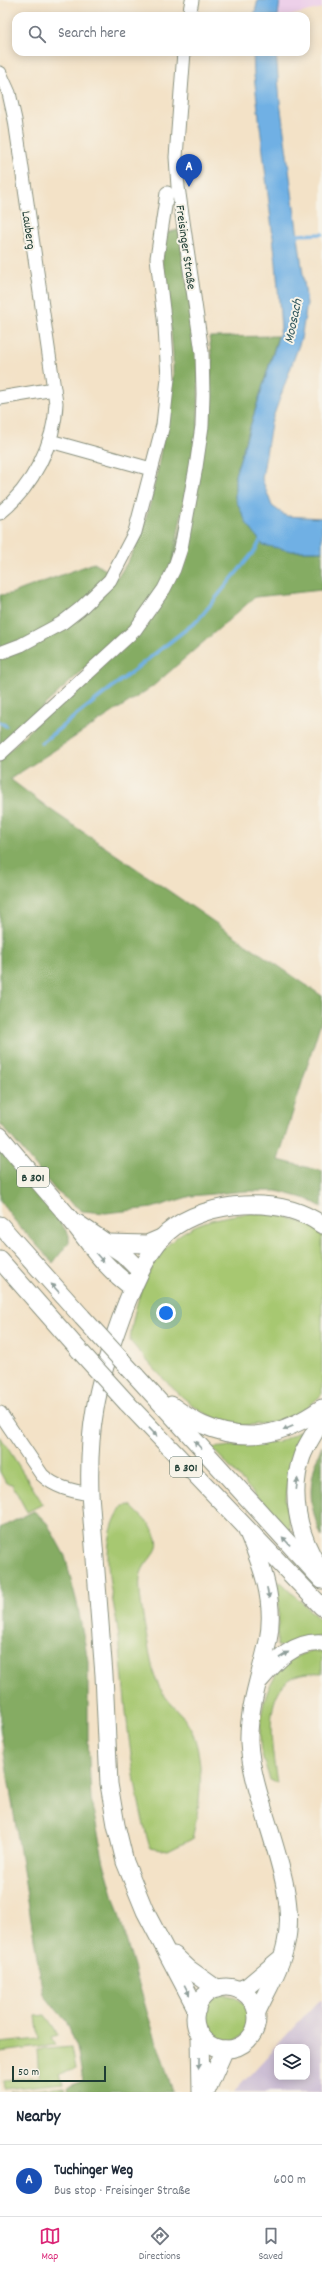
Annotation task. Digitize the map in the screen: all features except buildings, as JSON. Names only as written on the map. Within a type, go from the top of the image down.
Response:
[{"type":"main road","name":"B 301","points":[[0,1136],[40,1186],[68,1216],[102,1262],[133,1288]]},
{"type":"main road","points":[[197,2010],[145,1911],[125,1862],[110,1791],[104,1675],[90,1494],[89,1463],[95,1408],[108,1359],[140,1271],[161,1238],[169,1231],[194,1216],[236,1205],[278,1207],[306,1215],[322,1225]]},
{"type":"main road","name":"B 301","points":[[68,1216],[128,1258],[140,1271]]},
{"type":"main road","name":"B 301","points":[[0,1225],[322,1580]]},
{"type":"main road","points":[[108,1243],[147,1244],[161,1238]]},
{"type":"main road","name":"B 301","points":[[0,1260],[127,1403],[322,1607]]},
{"type":"main road","name":"B 301","points":[[154,1395],[202,1425],[223,1432],[241,1435],[262,1435],[284,1430],[305,1420],[322,1408]]},
{"type":"main road","points":[[322,1418],[301,1457],[296,1495],[302,1535],[308,1550],[322,1573]]},
{"type":"main road","name":"B 301","points":[[247,1530],[262,1566],[270,1596],[268,1640],[249,1723],[249,1743],[287,1903],[289,1926],[281,1959],[257,2012]]},
{"type":"main road","points":[[257,1683],[280,1657],[295,1648],[322,1643]]},
{"type":"main road","points":[[164,1945],[189,1969],[217,1989]]},
{"type":"main road","points":[[239,1990],[248,1986],[281,1959]]},
{"type":"main road","points":[[200,2034],[211,2045],[225,2049],[240,2046],[250,2038],[256,2028],[257,2012],[251,1999],[239,1990],[232,1988],[217,1989],[204,1997],[197,2010],[196,2022],[200,2034],[201,2092]]},
{"type":"main road","points":[[206,2092],[225,2049]]},
{"type":"street","points":[[190,12],[192,0]]},
{"type":"street","name":"Freisinger Straße","points":[[0,754],[135,630],[164,589],[174,569],[186,522],[202,426],[203,394],[202,352],[178,187],[176,157],[184,56]]},
{"type":"street","name":"Lauberg","points":[[0,73],[9,93],[15,120],[54,389],[56,414],[50,441],[28,482],[14,501],[0,513]]},
{"type":"street","points":[[0,653],[21,646],[62,623],[110,580],[135,532],[163,425],[168,378],[165,327],[157,258],[167,193]]},
{"type":"street","points":[[0,398],[54,389]]},
{"type":"street","points":[[50,441],[151,469]]},
{"type":"street","points":[[0,1413],[42,1474],[49,1481],[61,1487],[90,1494]]},
{"type":"shaded area","points":[[280,0],[322,0],[322,8],[305,12],[278,12]]},
{"type":"shaded area","points":[[322,2000],[322,2092],[234,2092],[274,2049],[274,2080],[310,2080],[310,2044],[278,2044],[317,2002]]},
{"type":"green space","points":[[178,230],[199,351],[198,428],[171,569],[143,615],[0,746],[0,595],[10,594],[94,563],[118,577],[130,558],[142,532],[158,468],[173,376],[170,321],[162,264],[165,233]]},
{"type":"green space","points":[[278,336],[235,475],[235,498],[292,551],[322,551],[322,590],[255,597],[152,687],[10,779],[51,810],[322,996],[322,1018],[278,1160],[322,1171],[322,1207],[307,1199],[277,1191],[246,1191],[191,1196],[152,1208],[106,1213],[82,1211],[56,1191],[0,1123],[0,760],[165,593],[207,425],[212,359],[209,337]]},
{"type":"green space","points":[[0,1148],[44,1199],[69,1235],[69,1242],[53,1263],[15,1221],[0,1200]]},
{"type":"green space","points":[[251,1213],[275,1213],[322,1229],[322,1394],[312,1404],[285,1418],[272,1422],[236,1425],[220,1421],[191,1404],[164,1379],[130,1341],[135,1309],[140,1293],[154,1263],[164,1249],[175,1238],[196,1225],[219,1218]]},
{"type":"green space","points":[[300,1431],[291,1458],[286,1500],[291,1534],[212,1448],[281,1441]]},
{"type":"green space","points":[[0,1436],[43,1504],[27,1512],[12,1484],[6,1483],[0,1472]]},
{"type":"green space","points":[[322,1445],[322,1537],[314,1513],[311,1491],[314,1469]]},
{"type":"green space","points":[[130,1505],[150,1526],[157,1539],[155,1552],[142,1570],[140,1578],[142,1610],[153,1669],[163,1693],[190,1726],[199,1757],[199,1799],[192,1839],[168,1851],[150,1848],[143,1822],[133,1770],[118,1628],[110,1586],[108,1554],[112,1528],[119,1511],[123,1506]]},
{"type":"green space","points":[[34,1511],[47,1523],[65,1556],[77,1603],[88,1661],[88,1740],[91,1800],[104,1863],[147,2012],[173,2092],[68,2092],[67,2087],[83,2081],[77,2047],[66,2021],[43,1994],[0,1728],[0,1528]]},
{"type":"green space","points":[[279,1582],[282,1583],[322,1622],[322,1636],[281,1647],[277,1645],[279,1603],[277,1588]]},
{"type":"green space","points":[[322,1648],[322,1673],[301,1674],[286,1682],[277,1695],[272,1711],[271,1729],[277,1783],[270,1780],[261,1750],[260,1728],[263,1705],[276,1674],[287,1662],[301,1654]]},
{"type":"green space","points":[[225,1995],[234,1997],[242,2002],[247,2010],[249,2019],[247,2028],[242,2036],[234,2041],[225,2043],[216,2041],[208,2036],[203,2028],[201,2019],[203,2010],[208,2002],[216,1997]]},
{"type":"green space","points":[[45,2015],[58,2035],[52,2037],[56,2045],[0,2052],[0,2043],[39,2039],[36,2016]]},
{"type":"green space","points":[[71,2047],[75,2069],[60,2074],[63,2083],[4,2089],[3,2080],[39,2077],[37,2050]]},
{"type":"green space","points":[[64,2087],[66,2092],[10,2092]]},
{"type":"water","points":[[258,0],[280,0],[278,12],[255,12]]},
{"type":"water","name":"Moosach","points":[[253,56],[276,56],[280,102],[307,304],[301,339],[271,423],[262,479],[272,506],[286,516],[322,518],[322,551],[292,551],[263,545],[247,524],[235,498],[235,475],[281,328],[276,263],[254,75]]},
{"type":"waterway","points":[[294,235],[322,234]]},
{"type":"waterway","points":[[41,743],[198,620],[256,549],[262,537]]},
{"type":"waterway","points":[[0,722],[6,726]]},
{"type":"place","name":"Tuchinger Weg","points":[[189,187]]}]
